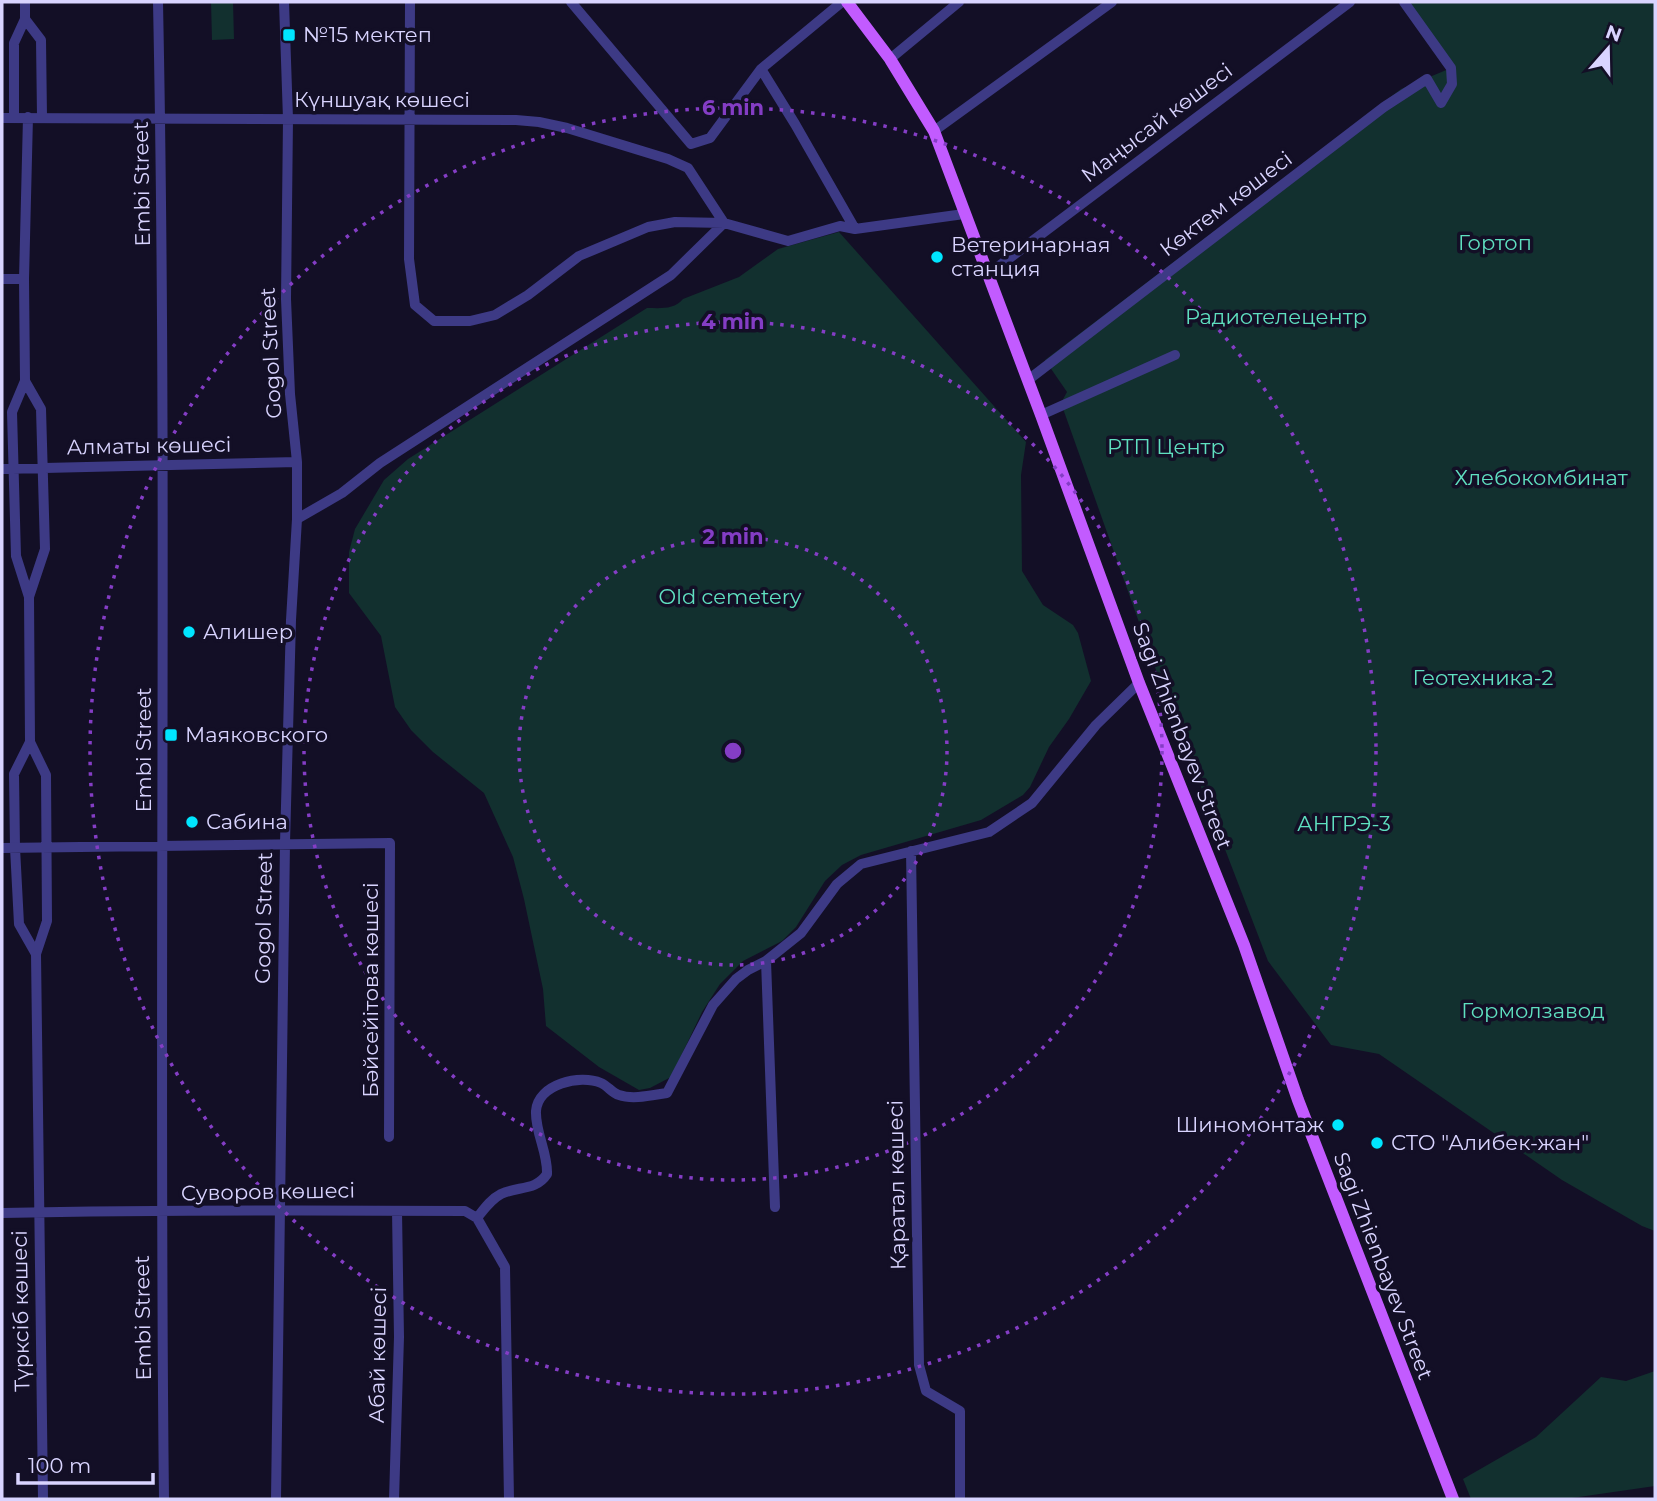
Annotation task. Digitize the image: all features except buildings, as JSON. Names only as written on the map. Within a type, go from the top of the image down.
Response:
[{"type":"main road","name":"Sagi Zhienbayev Street","points":[[845,2],[890,60],[933,131],[1139,683],[1244,945],[1298,1100],[1453,1499]]},
{"type":"street","points":[[14,118],[14,43],[25,19],[25,2]]},
{"type":"street","name":"Embi Street","points":[[158,2],[164,464],[161,1213],[164,1499]]},
{"type":"street","name":"Gogol Street","points":[[276,1499],[285,844],[291,620],[297,519],[297,462],[290,394],[286,299],[288,119],[284,2]]},
{"type":"street","points":[[410,2],[409,259],[415,305],[434,321],[461,322],[495,315],[528,295],[579,256],[648,227],[675,222],[724,223],[788,241],[840,226],[855,229],[964,214]]},
{"type":"street","points":[[571,2],[691,144],[688,168],[724,223]]},
{"type":"street","points":[[691,144],[710,138],[761,69],[845,2]]},
{"type":"street","points":[[890,60],[959,2]]},
{"type":"street","points":[[933,131],[1112,2]]},
{"type":"street","name":"Маңысай көшесі","points":[[987,275],[1350,2]]},
{"type":"street","name":"Көктем көшесі","points":[[1028,380],[1384,107],[1427,79],[1441,103],[1452,83],[1451,68],[1404,2]]},
{"type":"street","points":[[25,19],[41,40],[42,117]]},
{"type":"street","points":[[761,69],[855,229]]},
{"type":"street","name":"Түрксіб көшесі","points":[[28,117],[24,279],[25,381],[12,412],[7,469],[16,556],[29,597],[30,742],[46,775],[47,921],[36,954],[43,1499]]},
{"type":"street","name":"Күншуақ көшесі","points":[[2,118],[539,122],[668,159],[688,168]]},
{"type":"street","points":[[297,519],[342,494],[415,439],[664,280],[724,223]]},
{"type":"street","points":[[2,279],[24,279]]},
{"type":"street","points":[[1041,415],[1175,355]]},
{"type":"street","name":"Түрксіб көшесі","points":[[25,381],[41,409],[45,549],[29,597]]},
{"type":"street","name":"Алматы көшесі","points":[[7,469],[297,462]]},
{"type":"street","points":[[509,1499],[505,1267],[477,1218],[493,1199],[512,1190],[533,1187],[547,1174],[536,1109],[540,1098],[548,1089],[588,1079],[603,1083],[619,1095],[641,1097],[667,1093],[713,1005],[736,979],[766,961],[801,933],[837,884],[861,864],[989,832],[1032,803],[1096,725],[1139,683]]},
{"type":"street","name":"Түрксіб көшесі","points":[[30,742],[14,774],[15,848],[19,924],[36,954]]},
{"type":"street","points":[[2,848],[285,844]]},
{"type":"street","name":"Бәйсейітова көшесі","points":[[285,844],[390,844],[389,1138]]},
{"type":"street","name":"Қаратал көшесі","points":[[911,851],[919,1365],[926,1391],[960,1411],[960,1499]]},
{"type":"street","points":[[766,961],[775,1207]]},
{"type":"street","name":"Суворов көшесі","points":[[2,1213],[397,1211],[465,1212],[477,1218]]},
{"type":"street","name":"Абай көшесі","points":[[394,1499],[399,1337],[397,1211]]},
{"type":"green space","points":[[211,2],[233,2],[234,39],[212,40]]},
{"type":"green space","points":[[1404,2],[1655,2],[1655,1231],[1562,1180],[1379,1054],[1331,1045],[1268,961],[1156,670],[1061,403],[1067,392],[1045,360],[1401,89],[1451,68]]},
{"type":"green space","name":"Old cemetery","points":[[839,232],[1026,442],[1021,475],[1022,571],[1043,605],[1073,625],[1078,633],[1091,681],[1049,747],[1030,787],[1023,795],[981,820],[861,855],[842,865],[825,881],[796,927],[782,941],[743,961],[720,984],[702,1012],[671,1077],[650,1088],[639,1090],[599,1067],[546,1026],[543,989],[513,857],[484,793],[433,752],[411,730],[395,707],[381,636],[349,593],[349,552],[355,529],[384,480],[408,459],[647,308],[675,305],[683,299],[739,277],[778,249]]},
{"type":"green space","points":[[1655,1371],[1655,1486],[1565,1499],[1471,1499],[1463,1479],[1536,1437],[1601,1377],[1626,1381]]},
{"type":"place","name":"№15 мектеп","points":[[289,35]]},
{"type":"place","name":"Ветеринарная станция","points":[[937,257]]},
{"type":"place","name":"Алишер","points":[[189,632]]},
{"type":"place","name":"Маяковского","points":[[171,735]]},
{"type":"place","name":"Сабина","points":[[192,822]]},
{"type":"place","name":"Шиномонтаж","points":[[1338,1125]]},
{"type":"place","name":"СТО \"Алибек-жан\"","points":[[1377,1143]]},
{"type":"park label","name":"Гортоп","points":[[1495,243]]},
{"type":"park label","name":"Радиотелецентр","points":[[1276,317]]},
{"type":"park label","name":"РТП Центр","points":[[1166,447]]},
{"type":"park label","name":"Хлебокомбинат","points":[[1541,478]]},
{"type":"park label","name":"Геотехника-2","points":[[1483,678]]},
{"type":"park label","name":"АНГРЭ-3","points":[[1344,824]]},
{"type":"park label","name":"Гормолзавод","points":[[1533,1011]]}]
